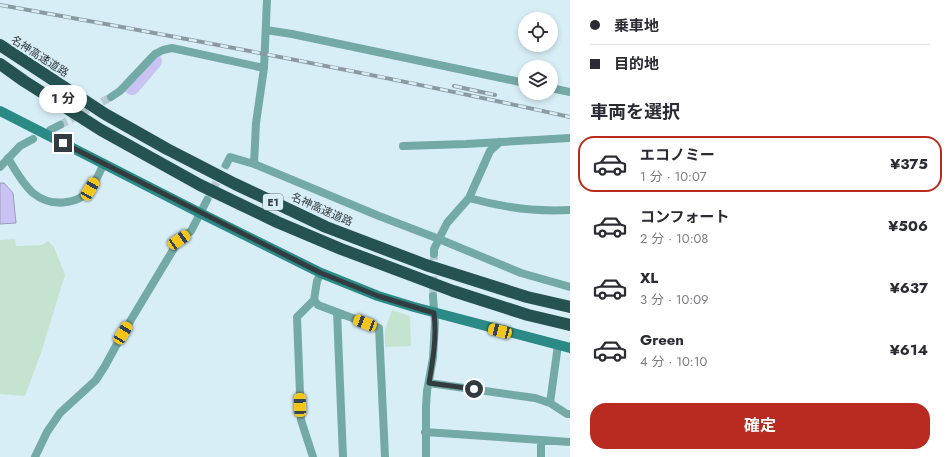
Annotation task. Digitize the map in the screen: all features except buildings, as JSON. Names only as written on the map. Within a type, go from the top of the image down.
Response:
[{"type":"highway","name":"名神高速道路","points":[[0,45],[105,114],[167,149],[235,184],[326,227],[426,265],[528,297],[570,308]]},
{"type":"highway","name":"E1","points":[[0,64],[101,130],[200,185],[277,222],[341,249],[453,291],[528,315],[570,325]]},
{"type":"street","points":[[254,164],[256,123],[264,68],[267,0]]},
{"type":"street","points":[[266,30],[292,34],[518,82]]},
{"type":"street","points":[[111,97],[120,91],[156,54],[163,50],[172,48],[264,68]]},
{"type":"street","points":[[558,89],[570,92]]},
{"type":"street","points":[[0,111],[321,273],[378,296],[434,313],[570,348]]},
{"type":"street","points":[[50,130],[60,125]]},
{"type":"street","points":[[403,146],[570,138]]},
{"type":"street","points":[[0,167],[20,146],[33,139]]},
{"type":"street","points":[[434,254],[434,249],[447,223],[469,198],[490,151],[500,142]]},
{"type":"street","points":[[226,165],[230,157],[254,164],[521,273],[570,287]]},
{"type":"street","points":[[8,158],[24,183],[33,193],[44,200],[54,203],[68,203],[80,197],[90,189],[104,164]]},
{"type":"street","points":[[469,198],[486,203],[551,211],[570,210]]},
{"type":"street","points":[[35,457],[47,432],[60,413],[96,380],[179,240],[191,232],[208,200]]},
{"type":"street","points":[[313,457],[301,420],[297,317],[314,300],[321,273]]},
{"type":"street","points":[[426,457],[426,406],[435,342],[436,323],[433,296]]},
{"type":"street","points":[[314,300],[318,305],[380,328],[385,457]]},
{"type":"street","points":[[337,312],[343,457]]},
{"type":"street","points":[[550,403],[558,345]]},
{"type":"street","points":[[429,383],[535,398],[550,403],[567,414],[570,414]]},
{"type":"street","points":[[425,432],[570,442]]},
{"type":"street","points":[[541,440],[541,457]]},
{"type":"green space","points":[[15,239],[16,246],[42,245],[48,241],[54,247],[65,275],[41,353],[25,396],[0,394],[0,240]]},
{"type":"green space","points":[[392,310],[410,316],[411,346],[385,347],[385,330]]},
{"type":"shaded area","points":[[0,183],[4,183],[13,193],[16,223],[0,224]]},
{"type":"waterway","points":[[132,87],[154,61]]},
{"type":"tunnel","points":[[60,125],[111,97]]},
{"type":"tunnel","points":[[207,200],[226,165]]},
{"type":"tunnel","points":[[433,296],[434,254]]},
{"type":"railway","points":[[0,5],[286,58],[570,117]]},
{"type":"railway","points":[[454,86],[495,95]]},
{"type":"route","points":[[63,143],[321,273],[378,296],[434,313],[436,323],[435,342],[429,383],[474,389]]}]
